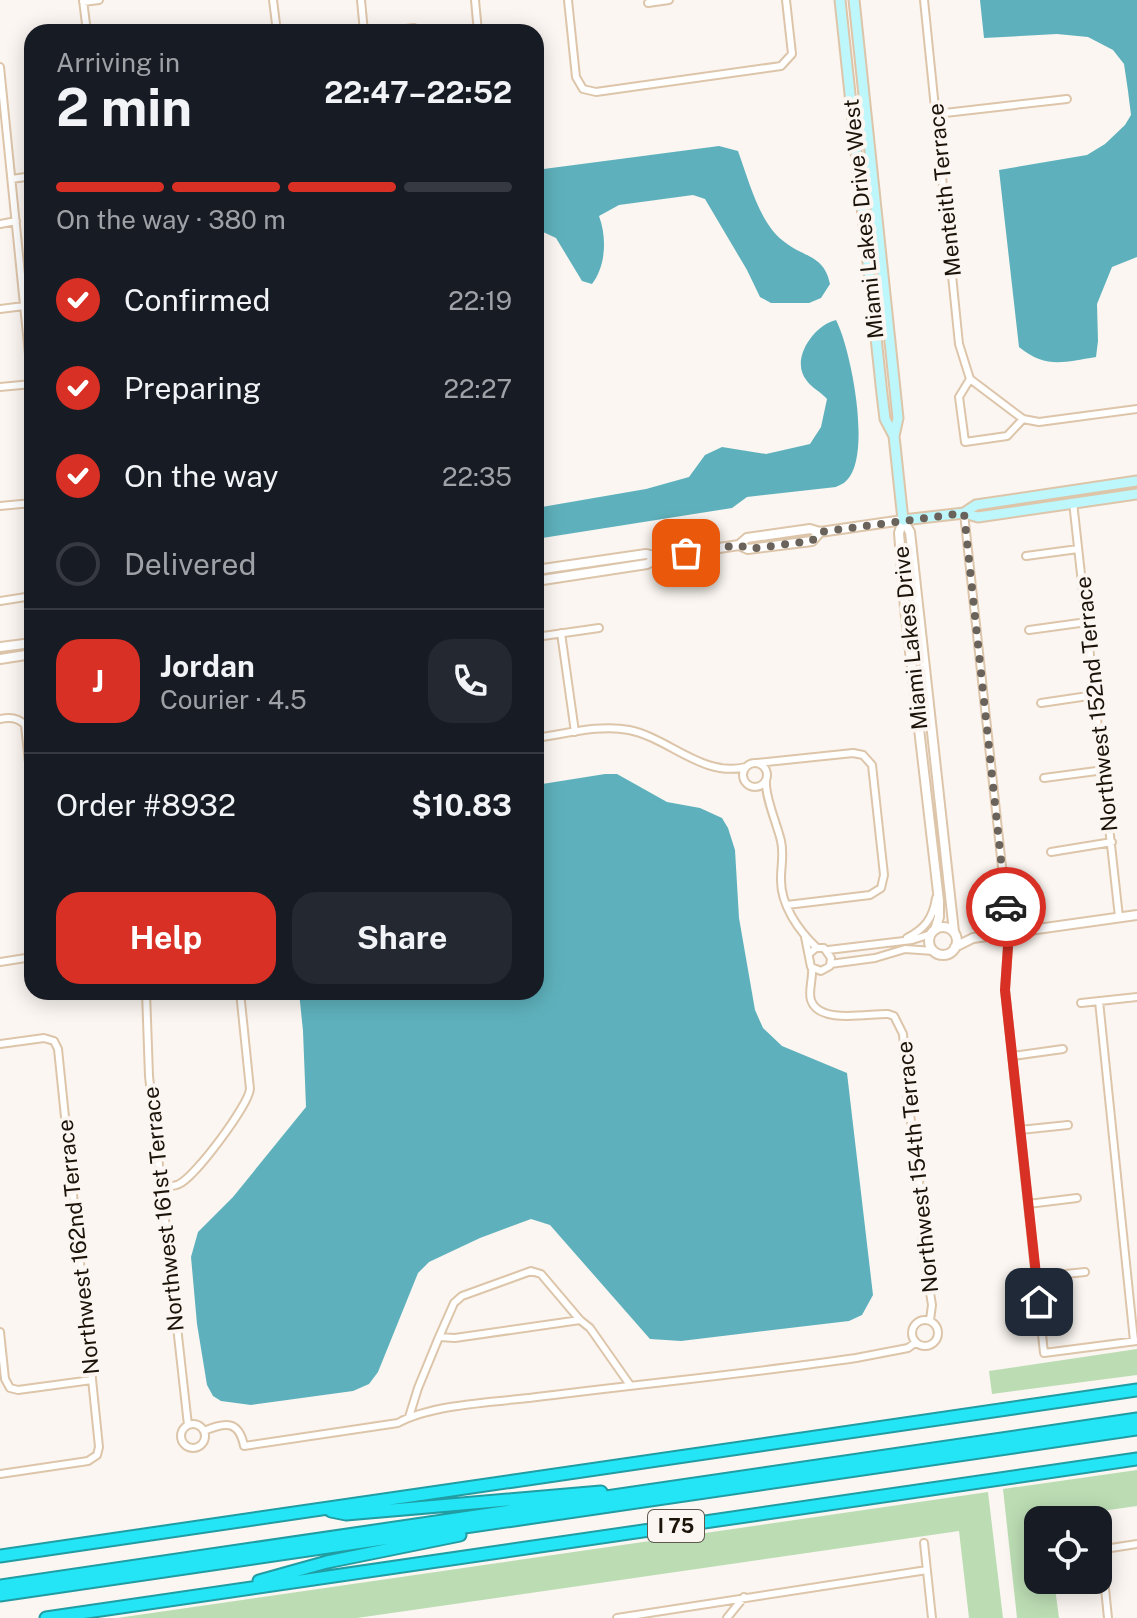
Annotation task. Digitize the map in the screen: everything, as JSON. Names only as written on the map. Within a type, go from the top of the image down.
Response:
[{"type":"highway","points":[[0,1556],[1137,1390]]},
{"type":"highway","points":[[0,1586],[1137,1419]]},
{"type":"highway","points":[[0,1595],[1137,1429]]},
{"type":"highway","name":"I 75","points":[[46,1618],[1137,1459]]},
{"type":"highway","points":[[321,1509],[346,1514],[542,1495],[681,1487]]},
{"type":"highway","points":[[216,1594],[327,1562],[555,1517],[567,1512]]},
{"type":"main road","name":"Miami Lakes Drive West","points":[[840,0],[885,419],[894,436]]},
{"type":"main road","name":"Miami Lakes Drive West","points":[[854,0],[898,418],[894,436],[903,520]]},
{"type":"main road","points":[[964,513],[976,505],[1137,481]]},
{"type":"main road","points":[[903,520],[964,513],[978,517],[1137,494]]},
{"type":"street","points":[[86,24],[83,1],[99,0]]},
{"type":"street","points":[[273,0],[276,24]]},
{"type":"street","points":[[361,0],[363,24]]},
{"type":"street","points":[[475,0],[477,24]]},
{"type":"street","points":[[568,0],[576,77],[583,89],[596,92],[781,66],[792,54],[786,0]]},
{"type":"street","points":[[648,3],[669,0]]},
{"type":"street","name":"Menteith Terrace","points":[[924,0],[959,344],[970,379]]},
{"type":"street","points":[[0,67],[4,138],[12,179],[24,306],[0,309]]},
{"type":"street","points":[[936,114],[1067,99]]},
{"type":"street","points":[[12,179],[24,177]]},
{"type":"street","points":[[0,224],[16,221]]},
{"type":"street","points":[[1023,419],[1007,436],[965,442],[959,397],[970,379],[1023,419],[1039,422],[1137,409]]},
{"type":"street","points":[[0,387],[24,385]]},
{"type":"street","name":"Northwest 152nd Terrace","points":[[1072,491],[1119,917]]},
{"type":"street","points":[[0,506],[24,504]]},
{"type":"street","points":[[964,513],[1009,932],[1005,990],[1044,1353],[1136,1341],[1099,1001]]},
{"type":"street","points":[[544,569],[646,554],[659,557],[739,545],[747,538],[810,529],[820,532],[903,520]]},
{"type":"street","name":"Miami Lakes Drive","points":[[903,520],[899,533],[901,566],[939,910],[933,932]]},
{"type":"street","name":"Miami Lakes Drive","points":[[903,520],[910,536],[955,933]]},
{"type":"street","points":[[1026,556],[1078,549]]},
{"type":"street","points":[[544,580],[647,564],[659,557]]},
{"type":"street","points":[[0,601],[24,597]]},
{"type":"street","points":[[1029,630],[1087,622]]},
{"type":"street","points":[[544,636],[599,628]]},
{"type":"street","points":[[561,633],[575,732]]},
{"type":"street","points":[[0,647],[24,644]]},
{"type":"street","points":[[0,659],[24,655]]},
{"type":"street","points":[[1041,703],[1095,695]]},
{"type":"street","points":[[0,719],[10,717],[24,724]]},
{"type":"street","points":[[544,737],[629,730],[706,764],[731,770],[767,798]]},
{"type":"street","points":[[731,770],[757,763],[853,753],[863,755],[872,765],[884,875],[881,888],[870,895],[787,905]]},
{"type":"street","points":[[751,787],[759,787],[774,766],[786,761]]},
{"type":"street","points":[[757,763],[764,767],[767,778],[767,798],[783,847],[781,879],[787,905],[805,937],[810,953],[808,961],[813,983]]},
{"type":"street","points":[[743,779],[746,767]]},
{"type":"street","points":[[1044,778],[1104,770]]},
{"type":"street","points":[[1051,852],[1112,842]]},
{"type":"street","points":[[903,940],[918,932],[929,920],[937,895]]},
{"type":"street","points":[[830,964],[875,958],[905,949],[945,954],[973,938],[1137,915]]},
{"type":"street","points":[[805,937],[817,948],[828,950],[903,940],[947,927],[955,933],[973,938]]},
{"type":"street","points":[[933,932],[930,944],[934,951]]},
{"type":"street","points":[[955,933],[955,947]]},
{"type":"street","points":[[810,953],[817,948]]},
{"type":"street","points":[[813,983],[830,964],[828,950]]},
{"type":"street","points":[[0,962],[24,958]]},
{"type":"street","points":[[812,969],[823,971]]},
{"type":"street","name":"Northwest 154th Terrace","points":[[813,983],[812,1002],[833,1015],[849,1018],[879,1014],[894,1016],[903,1034],[907,1093],[918,1168],[923,1248],[932,1305],[930,1320]]},
{"type":"street","points":[[1081,1003],[1137,997]]},
{"type":"street","name":"Northwest 161st Terrace","points":[[146,1000],[148,1063],[160,1187],[188,1425]]},
{"type":"street","points":[[160,1187],[177,1185],[186,1179],[222,1137],[250,1094],[241,1000]]},
{"type":"street","name":"Northwest 162nd Terrace","points":[[0,1044],[44,1038],[54,1041],[58,1049],[99,1447],[97,1455],[88,1461],[0,1474]]},
{"type":"street","points":[[1013,1056],[1063,1049]]},
{"type":"street","points":[[1020,1130],[1068,1125]]},
{"type":"street","points":[[1028,1204],[1077,1198]]},
{"type":"street","points":[[409,1417],[454,1303],[462,1296],[531,1271],[541,1274],[590,1328],[630,1385]]},
{"type":"street","points":[[1036,1277],[1085,1272]]},
{"type":"street","points":[[439,1337],[455,1338],[580,1320]]},
{"type":"street","points":[[921,1320],[930,1320],[938,1330],[937,1338],[928,1346],[916,1342],[912,1334],[914,1326],[921,1320]]},
{"type":"street","points":[[0,1332],[5,1379],[10,1388],[18,1390],[92,1380]]},
{"type":"street","points":[[204,1431],[223,1425],[235,1427],[241,1432],[244,1446],[398,1423],[409,1417],[495,1402],[816,1364],[908,1348],[916,1342]]},
{"type":"street","points":[[195,1424],[204,1431],[203,1442],[197,1447],[189,1448],[181,1439],[182,1431],[188,1425],[195,1424]]},
{"type":"street","points":[[924,1543],[932,1618]]},
{"type":"street","points":[[1112,1547],[1137,1544]]},
{"type":"street","points":[[617,1618],[927,1570]]},
{"type":"street","points":[[1105,1594],[1108,1618]]},
{"type":"street","points":[[728,1617],[744,1597]]},
{"type":"street","points":[[717,1601],[725,1607],[728,1617]]},
{"type":"green space","points":[[1137,1349],[1137,1375],[992,1394],[989,1371]]},
{"type":"green space","points":[[1137,1470],[1137,1506],[1112,1510],[1112,1506],[1024,1506],[1024,1594],[1056,1594],[1059,1618],[1017,1618],[1003,1489]]},
{"type":"green space","points":[[988,1492],[1003,1618],[969,1618],[959,1531],[357,1618],[117,1618]]},
{"type":"water","points":[[980,0],[1137,0],[1137,257],[1112,267],[1097,304],[1096,357],[1065,362],[1047,361],[1019,347],[999,170],[1087,155],[1105,144],[1131,115],[1124,64],[1113,50],[1088,37],[1057,34],[984,38]]},
{"type":"water","points":[[719,146],[738,151],[755,199],[767,222],[782,240],[818,262],[830,284],[821,298],[809,303],[771,303],[760,297],[705,199],[693,195],[619,205],[599,216],[604,251],[600,269],[592,284],[582,281],[556,238],[544,232],[544,169]]},
{"type":"water","points":[[836,320],[853,377],[858,449],[847,480],[836,487],[747,497],[732,508],[544,538],[544,507],[646,489],[689,477],[705,455],[722,447],[766,454],[810,444],[821,427],[827,399],[802,373],[802,354],[812,336]]},
{"type":"water","points":[[617,774],[667,802],[700,808],[722,818],[735,850],[739,918],[755,1010],[763,1028],[782,1046],[847,1073],[873,1295],[862,1315],[849,1321],[681,1341],[650,1339],[550,1225],[531,1219],[429,1262],[418,1273],[378,1372],[369,1384],[353,1391],[251,1405],[221,1401],[213,1396],[207,1385],[191,1257],[198,1232],[233,1197],[306,1107],[300,1000],[544,1000],[544,784]]},
{"type":"way so far","points":[[686,553],[739,545],[748,549],[812,541],[820,532],[964,513],[1006,907]]},
{"type":"route","points":[[1006,907],[1009,932],[1005,990],[1039,1302]]}]
